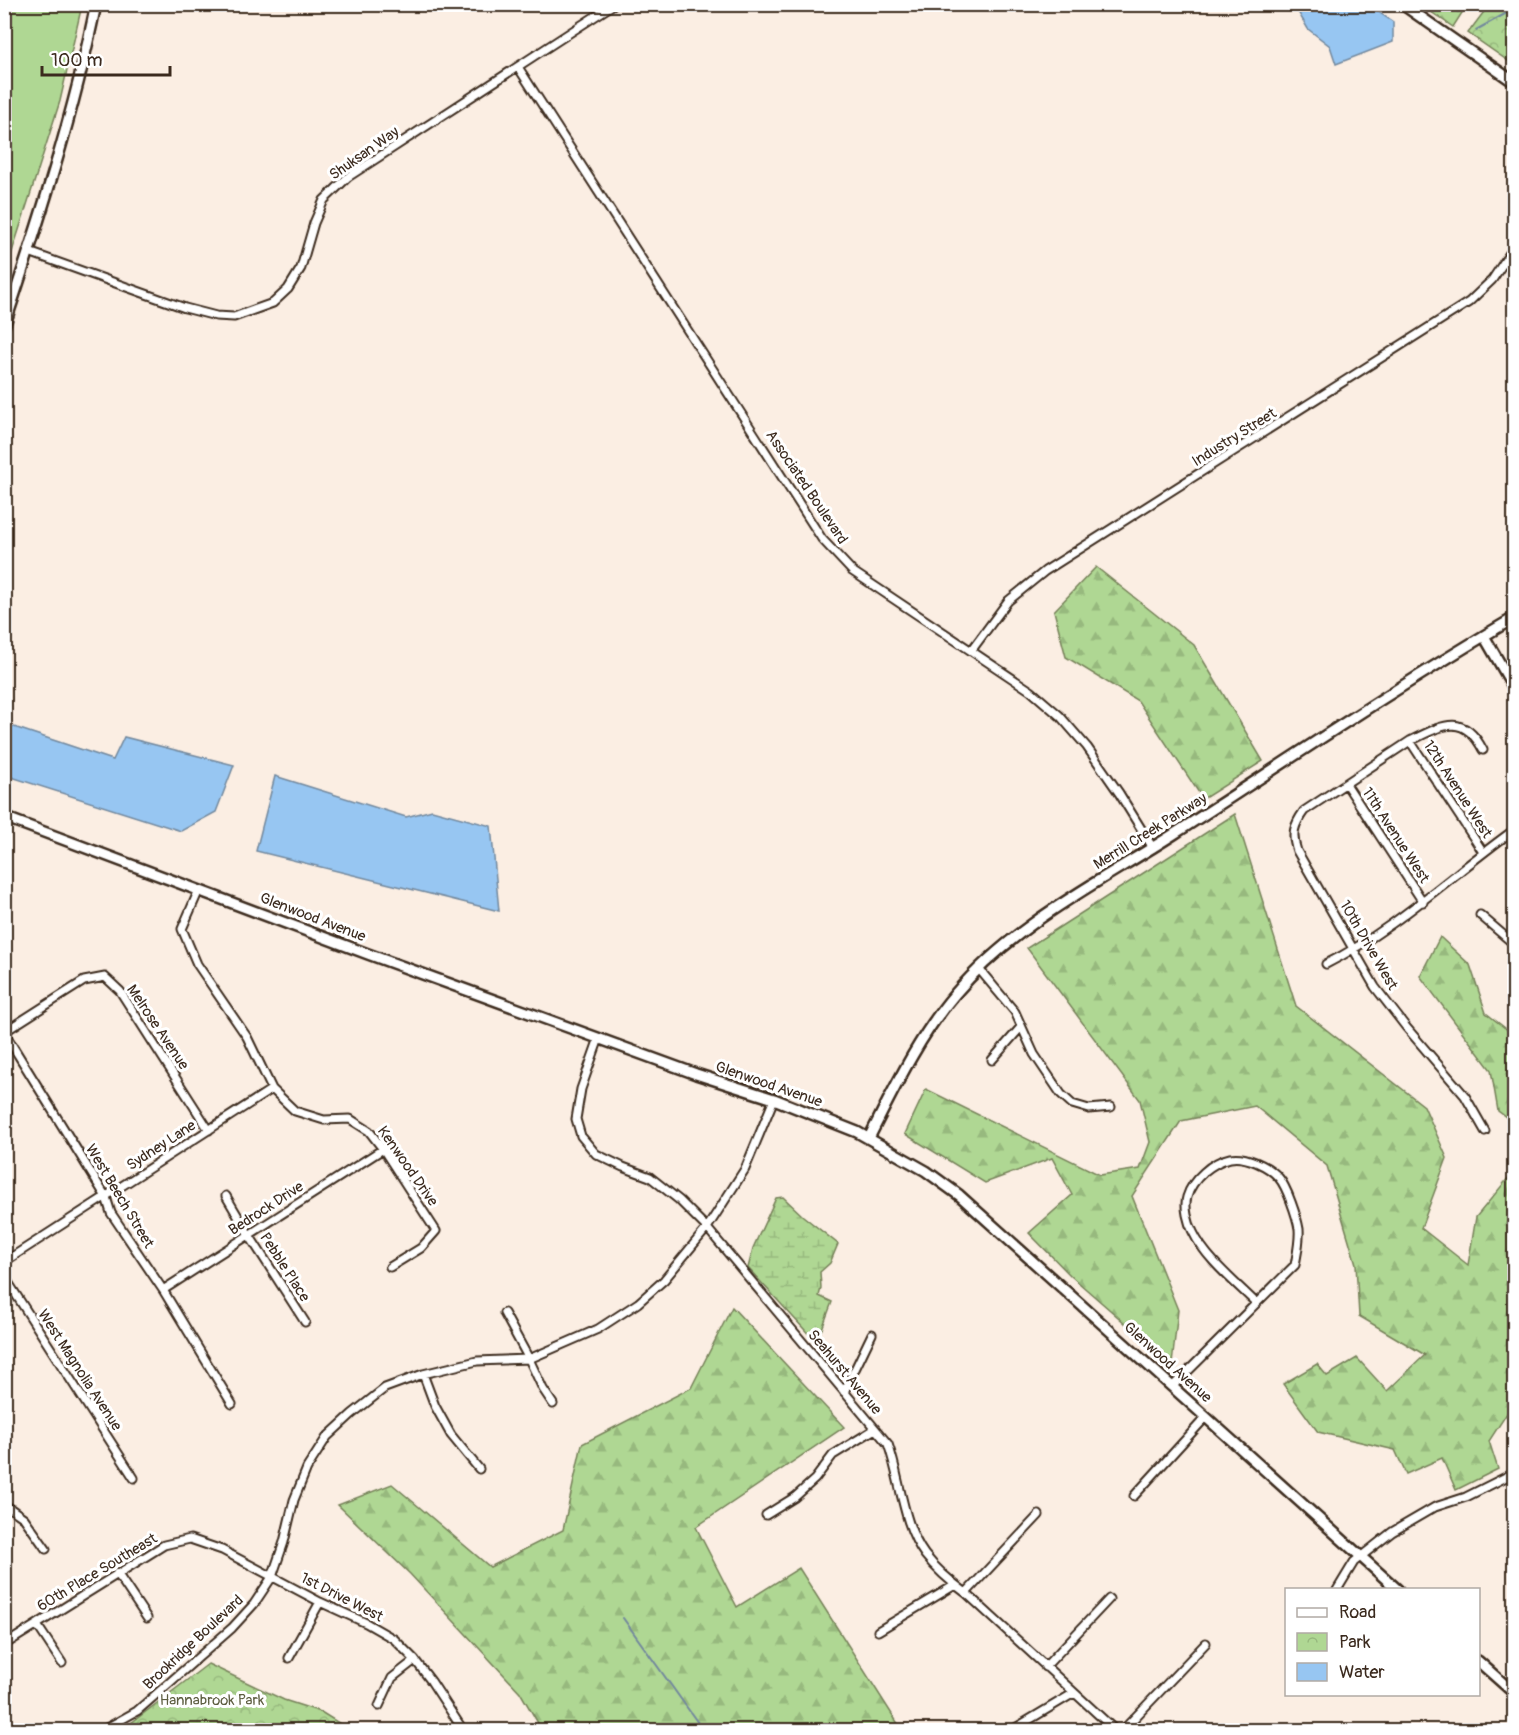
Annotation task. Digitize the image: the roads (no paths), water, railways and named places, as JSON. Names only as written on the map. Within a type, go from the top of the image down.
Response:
[{"type":"street","points":[[4,327],[29,252],[86,54],[96,4]]},
{"type":"street","name":"Shuksan Way","points":[[29,252],[206,314],[234,317],[273,303],[288,289],[301,268],[314,223],[324,200],[348,177],[614,4]]},
{"type":"street","points":[[1402,4],[1515,82]]},
{"type":"street","name":"Associated Boulevard","points":[[518,67],[822,539],[852,571],[1031,691],[1060,716],[1087,747],[1153,848]]},
{"type":"street","name":"Industry Street","points":[[971,651],[1008,601],[1024,587],[1072,554],[1469,302],[1492,280],[1515,247]]},
{"type":"street","name":"Merrill Creek Parkway","points":[[868,1138],[908,1065],[954,994],[1011,940],[1053,910],[1403,686],[1515,618]]},
{"type":"street","points":[[1484,636],[1515,688]]},
{"type":"street","points":[[1346,783],[1410,741],[1448,724],[1460,725],[1470,732],[1483,750]]},
{"type":"street","name":"12th Avenue West","points":[[1410,741],[1484,852]]},
{"type":"street","name":"10th Drive West","points":[[1346,783],[1304,811],[1297,820],[1292,837],[1297,851],[1376,987],[1406,1027],[1465,1096],[1485,1131]]},
{"type":"street","name":"11th Avenue West","points":[[1346,783],[1423,902]]},
{"type":"street","name":"Glenwood Avenue","points":[[4,818],[696,1074],[774,1100],[868,1138],[926,1171],[959,1195],[1396,1588]]},
{"type":"street","points":[[1326,964],[1354,950],[1423,902],[1515,830]]},
{"type":"street","name":"Kenwood Drive","points":[[199,890],[182,929],[197,964],[247,1037],[272,1089],[295,1111],[324,1120],[351,1119],[369,1131],[436,1231],[421,1248],[390,1267]]},
{"type":"street","points":[[1480,915],[1515,944]]},
{"type":"street","points":[[979,969],[1015,1012],[1034,1054],[1061,1094],[1072,1104],[1089,1109],[1111,1107]]},
{"type":"street","name":"Melrose Avenue","points":[[4,1032],[84,981],[105,977],[120,992],[209,1130]]},
{"type":"street","points":[[992,1060],[1021,1027]]},
{"type":"street","name":"West Beech Street","points":[[4,1032],[106,1197],[111,1214],[163,1290],[232,1404]]},
{"type":"street","name":"Seahurst Avenue","points":[[599,1038],[579,1099],[576,1119],[581,1136],[596,1154],[661,1184],[707,1228],[888,1444],[912,1528],[924,1553],[946,1578],[966,1593],[1115,1731]]},
{"type":"street","name":"Sydney Lane","points":[[4,1262],[272,1089]]},
{"type":"street","name":"Brookridge Boulevard","points":[[103,1731],[137,1711],[207,1651],[254,1604],[272,1577],[284,1542],[294,1500],[307,1468],[327,1437],[385,1388],[423,1374],[477,1362],[529,1359],[598,1329],[638,1303],[664,1280],[707,1228],[745,1170],[774,1100]]},
{"type":"street","name":"Bedrock Drive","points":[[163,1290],[383,1149]]},
{"type":"street","points":[[1173,1386],[1295,1265],[1299,1229],[1279,1179],[1261,1165],[1248,1160],[1230,1158],[1204,1171],[1193,1185],[1187,1197],[1187,1214],[1191,1230],[1199,1244],[1256,1303]]},
{"type":"street","name":"Pebble Place","points":[[226,1196],[304,1322]]},
{"type":"street","name":"West Magnolia Avenue","points":[[4,1276],[134,1478]]},
{"type":"street","points":[[504,1313],[553,1404]]},
{"type":"street","points":[[844,1392],[872,1334]]},
{"type":"street","points":[[423,1374],[435,1406],[451,1435],[479,1469]]},
{"type":"street","points":[[1134,1496],[1206,1417]]},
{"type":"street","points":[[766,1515],[795,1497],[815,1479],[833,1455],[874,1429]]},
{"type":"street","points":[[1338,1588],[1354,1562],[1392,1532],[1435,1507],[1467,1497],[1515,1473]]},
{"type":"street","points":[[4,1504],[24,1518],[45,1549]]},
{"type":"street","points":[[966,1593],[1039,1515]]},
{"type":"street","name":"60th Place Southeast","points":[[4,1645],[164,1545],[189,1539],[222,1550],[272,1577]]},
{"type":"street","points":[[117,1573],[147,1618]]},
{"type":"street","name":"1st Drive West","points":[[272,1577],[394,1639],[415,1660],[431,1681],[463,1731]]},
{"type":"street","points":[[878,1631],[955,1585]]},
{"type":"street","points":[[1045,1667],[1110,1599]]},
{"type":"street","points":[[290,1658],[320,1602]]},
{"type":"street","points":[[37,1625],[62,1664]]},
{"type":"street","points":[[1124,1731],[1206,1643]]},
{"type":"street","points":[[379,1706],[392,1678],[415,1660]]},
{"type":"street","points":[[1480,1662],[1515,1693]]},
{"type":"street","points":[[1012,1731],[1074,1694]]},
{"type":"water","points":[[1294,5],[1368,5],[1393,22],[1393,42],[1336,64],[1330,46],[1308,29]]},
{"type":"water","points":[[5,724],[113,760],[124,737],[234,765],[216,812],[181,831],[5,775]]},
{"type":"water","points":[[275,776],[406,817],[432,810],[491,826],[499,911],[256,851]]},
{"type":"waterway","points":[[1447,4],[1458,12]]},
{"type":"waterway","points":[[1476,30],[1514,9]]},
{"type":"waterway","points":[[623,1618],[703,1730]]},
{"type":"park label","name":"Hannabrook Park","points":[[212,1700]]}]
